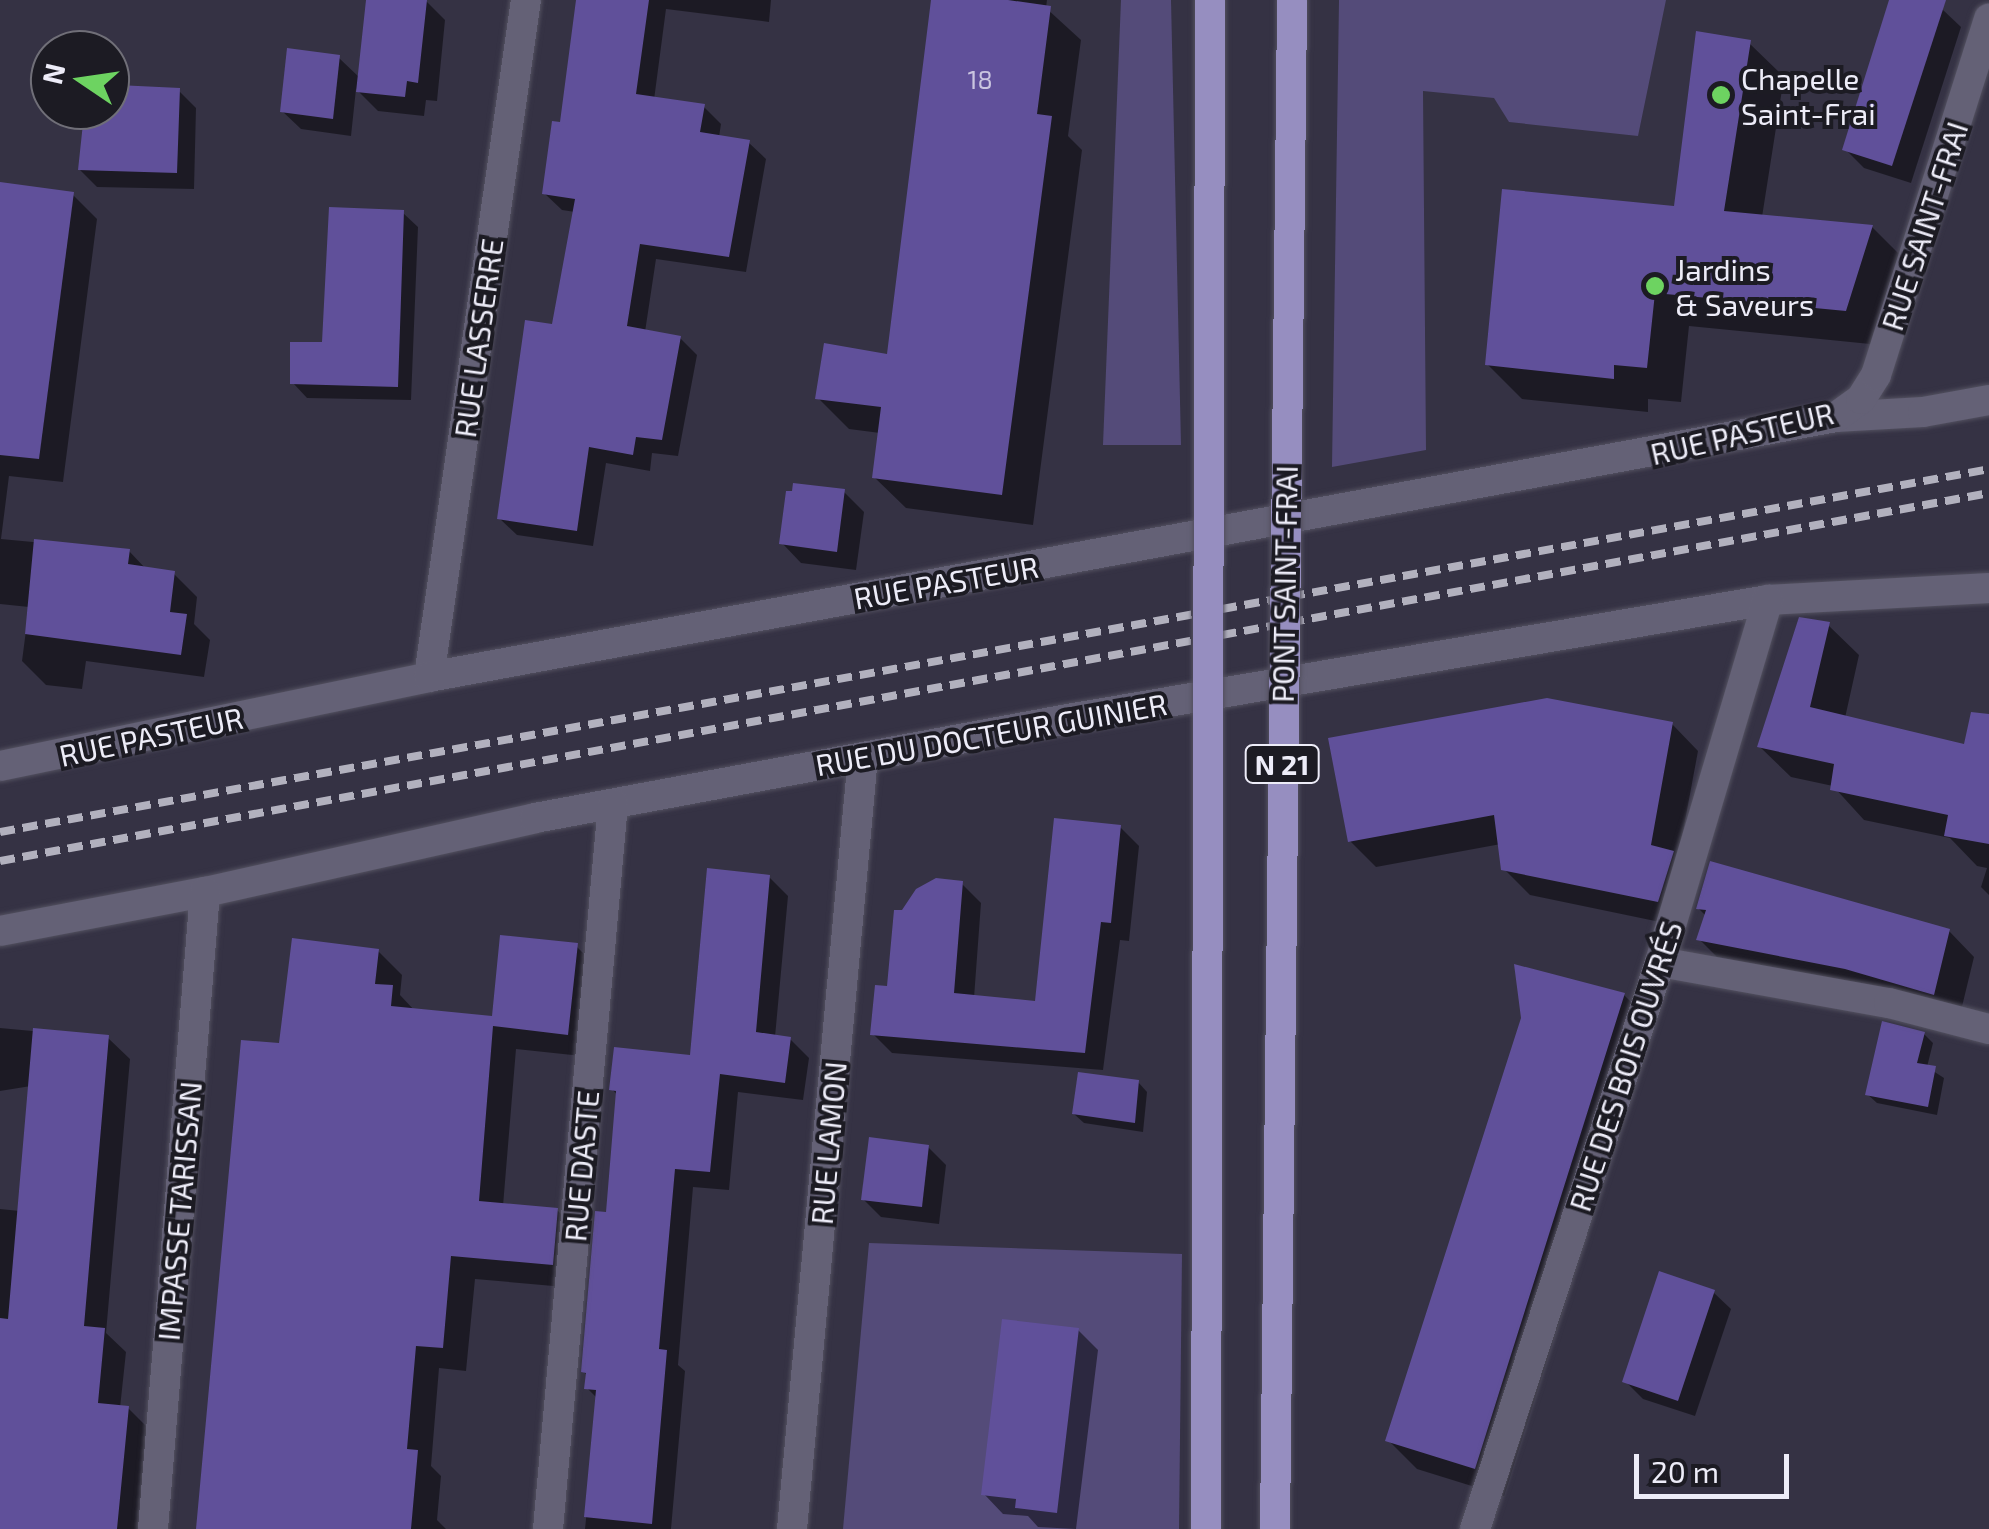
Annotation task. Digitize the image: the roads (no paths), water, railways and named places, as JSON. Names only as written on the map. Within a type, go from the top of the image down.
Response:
[{"type":"main road","name":"N 21","points":[[1206,1529],[1210,0]]},
{"type":"main road","name":"PONT SAINT-FRAI","points":[[1275,1529],[1292,0]]},
{"type":"street","name":"RUE LASSERRE","points":[[429,677],[526,0]]},
{"type":"street","name":"RUE SAINT-FRAI","points":[[1876,375],[1989,19]]},
{"type":"street","name":"RUE PASTEUR","points":[[0,766],[429,677],[1836,416],[1861,399],[1876,375]]},
{"type":"street","points":[[1836,416],[1923,412],[1989,400]]},
{"type":"street","name":"RUE DU DOCTEUR GUINIER","points":[[0,931],[205,892],[613,804],[863,757],[1768,600],[1989,588]]},
{"type":"street","name":"RUE DES BOIS OUVRÉS","points":[[1474,1529],[1660,962],[1768,600]]},
{"type":"street","name":"RUE LAMON","points":[[792,1529],[863,757]]},
{"type":"street","name":"RUE DASTE","points":[[548,1529],[613,804]]},
{"type":"street","name":"IMPASSE TARISSAN","points":[[153,1529],[205,892]]},
{"type":"street","points":[[1660,962],[1888,1003],[1989,1029]]},
{"type":"railway","points":[[0,832],[1989,469]]},
{"type":"railway","points":[[0,861],[1989,493]]},
{"type":"place","name":"Chapelle Saint-Frai","points":[[1721,95]]},
{"type":"place","name":"Jardins & Saveurs","points":[[1655,286]]}]
